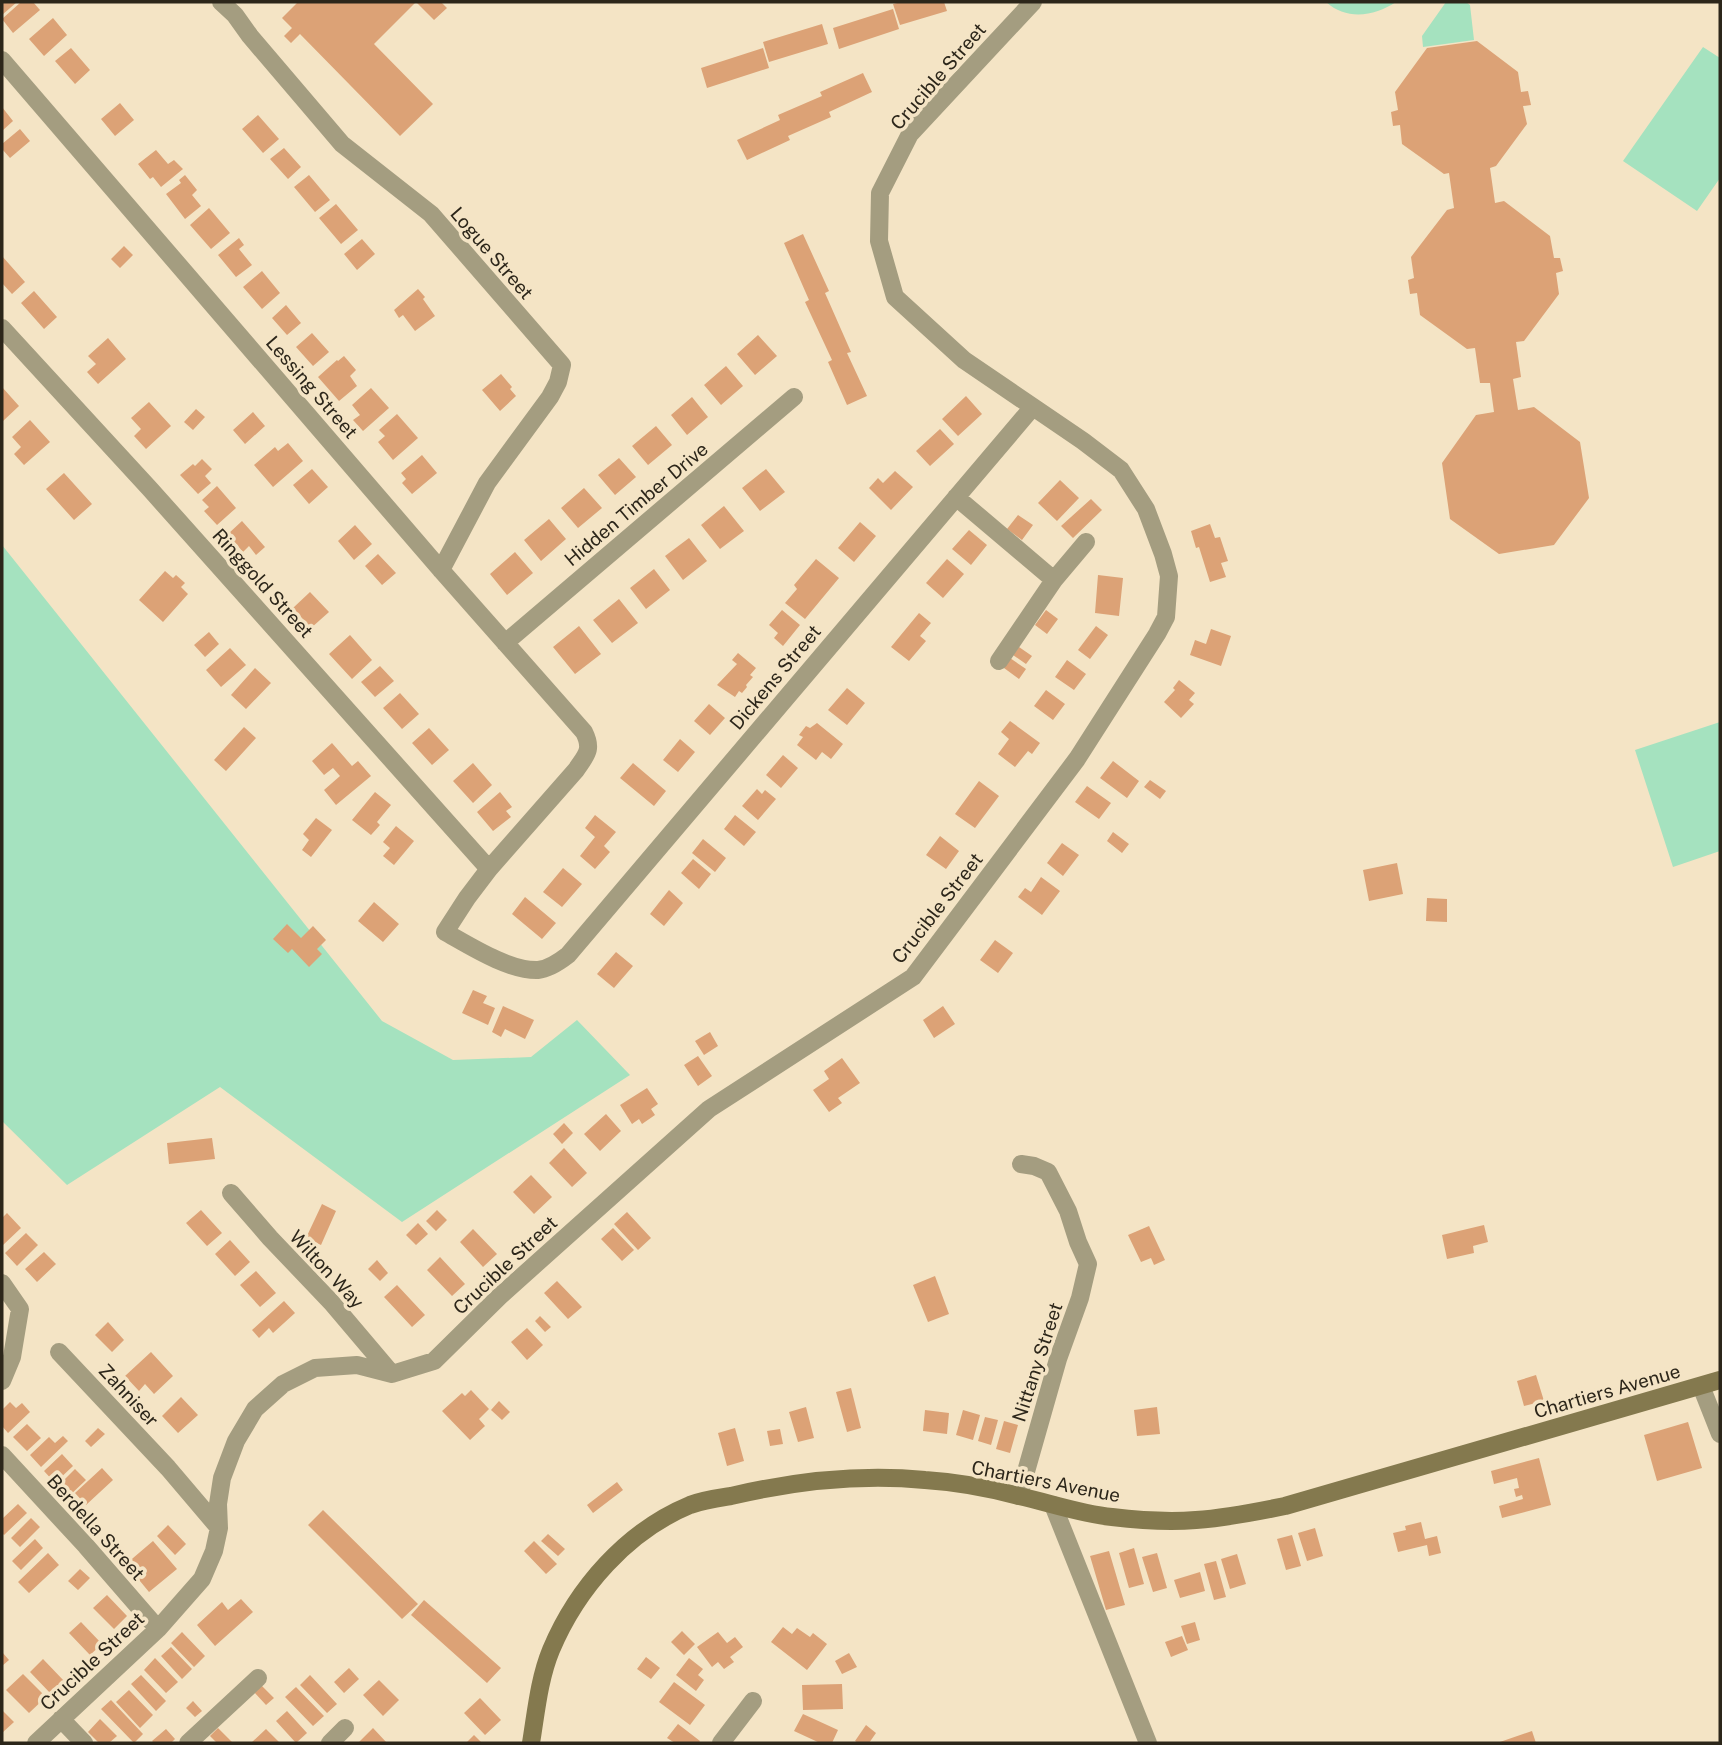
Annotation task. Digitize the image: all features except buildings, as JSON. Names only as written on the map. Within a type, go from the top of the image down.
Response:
[{"type":"street","name":"Logue Street","points":[[221,2],[235,15],[342,144],[431,214],[562,365],[558,382],[550,397],[487,483],[441,570]]},
{"type":"street","name":"Crucible Street","points":[[36,1743],[158,1629],[202,1579],[214,1551],[219,1528],[218,1504],[222,1478],[236,1441],[255,1409],[283,1384],[315,1368],[357,1365],[392,1374],[434,1361],[500,1296],[709,1109],[913,977],[1077,760],[1157,634],[1166,617],[1169,576],[1146,509],[1121,470],[964,360],[895,298],[879,241],[880,193],[910,134],[1033,2]]},
{"type":"street","name":"Lessing Street","points":[[2,60],[584,732],[589,742],[587,754],[576,770],[489,869]]},
{"type":"street","name":"Ringgold Street","points":[[2,328],[150,489],[489,869]]},
{"type":"street","name":"Hidden Timber Drive","points":[[505,643],[794,397]]},
{"type":"street","name":"Dickens Street","points":[[489,869],[445,932],[484,954],[537,970],[557,963],[568,955],[1032,408]]},
{"type":"street","points":[[956,496],[1054,580]]},
{"type":"street","points":[[999,661],[1054,580],[1086,542]]},
{"type":"street","name":"Nittany Street","points":[[1019,1496],[1088,1264],[1068,1211],[1048,1172],[1021,1164]]},
{"type":"street","name":"Wilton Way","points":[[231,1193],[392,1374]]},
{"type":"street","points":[[2,1283],[20,1309],[12,1357],[2,1381]]},
{"type":"street","name":"Zahniser","points":[[59,1352],[168,1468],[219,1528]]},
{"type":"street","name":"Chartiers Avenue","points":[[531,1743],[539,1694],[551,1651],[570,1614],[590,1584],[612,1557],[663,1518],[692,1504],[756,1490],[857,1478],[925,1480],[1019,1496],[1110,1517],[1194,1520],[1236,1516],[1285,1506],[1720,1380]]},
{"type":"street","points":[[1701,1385],[1720,1434]]},
{"type":"street","name":"Berdella Street","points":[[2,1455],[158,1629]]},
{"type":"street","points":[[1054,1505],[1148,1743]]},
{"type":"street","points":[[188,1743],[258,1678]]},
{"type":"street","points":[[722,1743],[753,1701]]},
{"type":"street","points":[[61,1719],[84,1743]]},
{"type":"street","points":[[330,1743],[345,1728]]},
{"type":"green space","points":[[1326,2],[1396,2],[1379,11],[1352,14]]},
{"type":"green space","points":[[1446,2],[1466,2],[1470,5],[1474,40],[1423,47],[1422,36]]},
{"type":"green space","points":[[1703,47],[1720,58],[1720,178],[1697,211],[1623,161]]},
{"type":"green space","points":[[2,545],[382,1021],[453,1060],[531,1057],[577,1020],[630,1075],[402,1222],[220,1087],[67,1185],[2,1121]]},
{"type":"green space","points":[[1720,722],[1720,851],[1673,867],[1635,750]]}]
